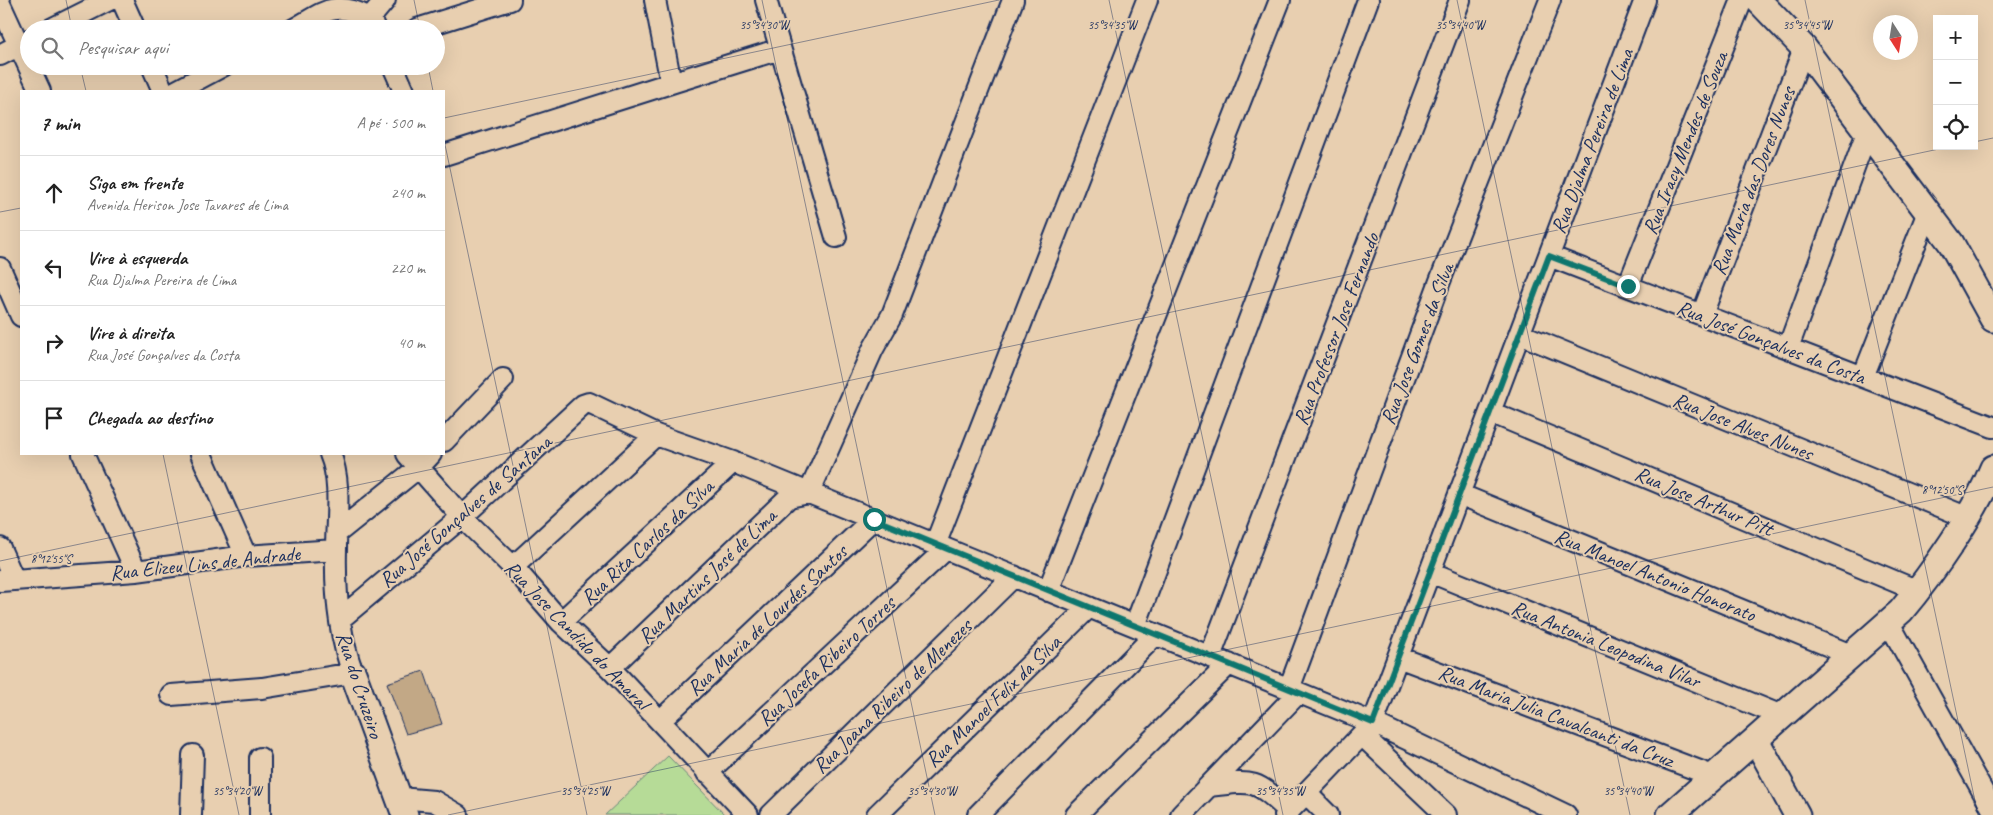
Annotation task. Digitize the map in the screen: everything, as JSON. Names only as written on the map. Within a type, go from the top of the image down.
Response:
[{"type":"main road","points":[[1758,0],[1804,48],[1928,212],[1951,244],[1993,319]]},
{"type":"main road","points":[[1670,815],[1889,623],[1918,591],[1991,479]]},
{"type":"main road","name":"Rua do Cruzeiro","points":[[354,673],[402,806]]},
{"type":"main road","points":[[1756,740],[1797,815]]},
{"type":"street","points":[[68,20],[109,0]]},
{"type":"street","points":[[122,0],[131,20]]},
{"type":"street","points":[[375,20],[385,0]]},
{"type":"street","points":[[445,20],[510,0]]},
{"type":"street","points":[[655,0],[671,83]]},
{"type":"street","points":[[766,0],[836,236]]},
{"type":"street","points":[[810,493],[873,349],[892,315],[1013,0]]},
{"type":"street","points":[[940,547],[1147,0]]},
{"type":"street","points":[[1048,590],[1280,0]]},
{"type":"street","points":[[1135,626],[1368,0]]},
{"type":"street","name":"Rua Professor Jose Fernando","points":[[1210,657],[1460,0]]},
{"type":"street","name":"Rua Jose Gomes da Silva","points":[[1293,691],[1440,281],[1550,0]]},
{"type":"street","name":"Rua Djalma Pereira de Lima","points":[[1287,813],[1368,729],[1460,494],[1645,0]]},
{"type":"street","name":"Rua Iracy Mendes de Souza","points":[[1628,286],[1742,0]]},
{"type":"street","points":[[0,4],[20,36]]},
{"type":"street","points":[[312,20],[337,8],[347,8],[368,20]]},
{"type":"street","points":[[0,55],[20,44]]},
{"type":"street","name":"Rua Maria das Dores Nunes","points":[[1702,315],[1804,48]]},
{"type":"street","points":[[445,155],[780,49]]},
{"type":"street","points":[[35,75],[40,90]]},
{"type":"street","points":[[156,75],[163,90]]},
{"type":"street","points":[[178,90],[206,75]]},
{"type":"street","points":[[396,75],[401,90]]},
{"type":"street","points":[[1788,348],[1867,132]]},
{"type":"street","points":[[1863,377],[1928,212]]},
{"type":"street","name":"Rua José Gonçalves da Costa","points":[[1549,256],[1993,427]]},
{"type":"street","points":[[0,268],[20,314]]},
{"type":"street","name":"Rua Jose Alves Nunes","points":[[1520,334],[1966,518]]},
{"type":"street","points":[[445,440],[503,379]]},
{"type":"street","name":"Rua José Gonçalves de Santana","points":[[340,619],[462,517],[583,405],[589,403],[656,435]]},
{"type":"street","name":"Rua Jose Arthur Pitt","points":[[1490,412],[1918,591]]},
{"type":"street","points":[[513,567],[656,435],[733,462],[1229,664],[1293,691],[1368,729],[1566,815]]},
{"type":"street","points":[[83,455],[136,571]]},
{"type":"street","points":[[201,455],[246,556]]},
{"type":"street","name":"Rua do Cruzeiro","points":[[330,455],[333,461],[337,503],[336,542],[341,636],[354,673]]},
{"type":"street","points":[[336,542],[419,458]]},
{"type":"street","name":"Rua Jose Candido do Amaral","points":[[419,458],[462,517],[513,567],[561,622],[610,668],[748,815]]},
{"type":"street","name":"Rua Rita Carlos da Silva","points":[[561,622],[733,462]]},
{"type":"street","name":"Rua Martins José de Lima","points":[[610,668],[789,497],[810,493]]},
{"type":"street","name":"Rua Manoel Antonio Honorato","points":[[1460,494],[1851,655]]},
{"type":"street","name":"Rua Maria de Lourdes Santos","points":[[660,721],[874,519]]},
{"type":"street","name":"Rua Elizeu Lins de Andrade","points":[[7,581],[136,571],[336,542]]},
{"type":"street","name":"Rua Josefa Ribeiro Torres","points":[[707,773],[940,547]]},
{"type":"street","points":[[0,548],[7,581]]},
{"type":"street","name":"Rua Antonia Leopodina Vilar","points":[[1430,572],[1782,716]]},
{"type":"street","name":"Rua Joana Ribeiro de Menezes","points":[[771,815],[1014,576]]},
{"type":"street","name":"Rua Manoel Felix da Silva","points":[[877,815],[1089,607]]},
{"type":"street","points":[[1889,623],[1993,810]]},
{"type":"street","points":[[978,815],[1155,634]]},
{"type":"street","name":"Rua Maria Julia Cavalcanti da Cruz","points":[[1398,656],[1713,776]]},
{"type":"street","points":[[1076,815],[1229,664]]},
{"type":"street","points":[[171,695],[262,688],[354,673]]},
{"type":"street","points":[[1181,815],[1248,746],[1293,691]]},
{"type":"street","points":[[1368,729],[1446,815]]},
{"type":"street","points":[[1248,746],[1249,764],[1252,774],[1287,813]]},
{"type":"street","points":[[191,815],[193,755]]},
{"type":"street","points":[[260,758],[260,815]]},
{"type":"street","points":[[1210,786],[1241,782],[1260,785]]},
{"type":"street","points":[[1306,793],[1328,815]]},
{"type":"street","points":[[402,806],[434,802],[458,815]]},
{"type":"green space","points":[[668,756],[725,815],[605,815]]},
{"type":"building","points":[[424,671],[442,724],[406,734],[387,683]]},
{"type":"route","points":[[874,519],[1373,723],[1549,256],[1628,286]]}]
